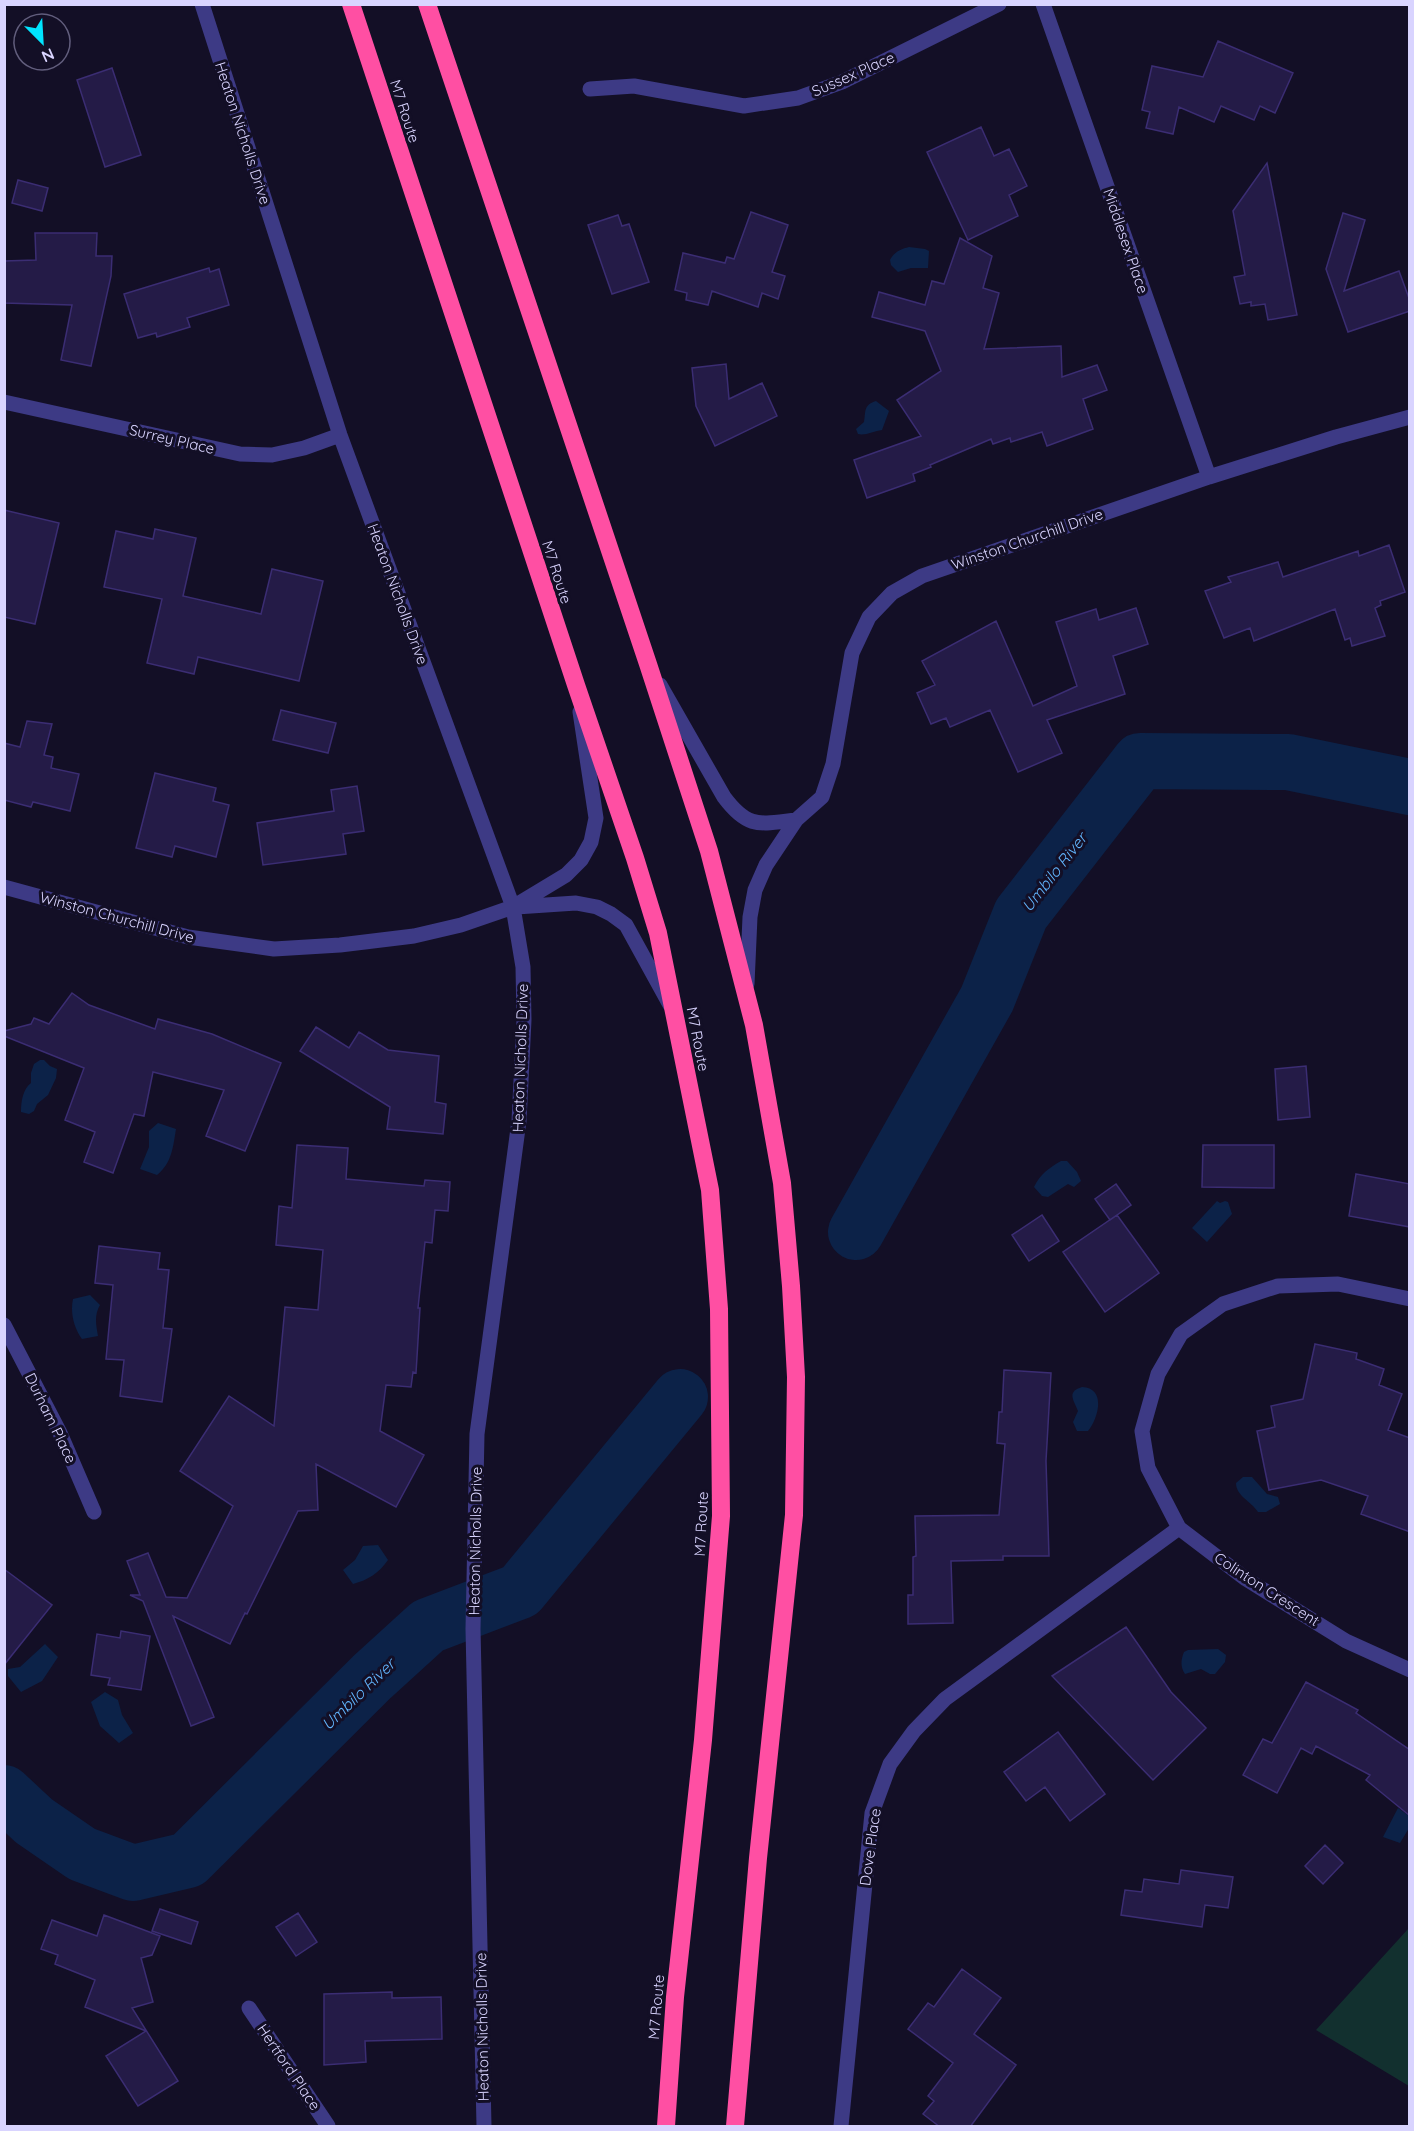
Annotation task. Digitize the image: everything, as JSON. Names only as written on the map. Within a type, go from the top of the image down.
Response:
[{"type":"highway","name":"M7 Route","points":[[351,4],[655,922],[710,1190],[719,1309],[721,1516],[703,1740],[675,1997],[666,2127]]},
{"type":"highway","points":[[427,4],[709,851],[747,992],[770,1105],[782,1183],[796,1377],[794,1515],[758,1858],[735,2127]]},
{"type":"street","name":"Heaton Nicholls Drive","points":[[202,4],[340,435],[513,907],[523,967],[524,1020],[519,1121],[477,1434],[473,1629],[484,2127]]},
{"type":"street","name":"Sussex Place","points":[[590,89],[634,86],[744,106],[798,98],[842,82],[999,4]]},
{"type":"street","name":"Middlesex Place","points":[[1043,4],[1209,477]]},
{"type":"street","name":"Surrey Place","points":[[4,402],[240,454],[272,455],[304,448],[340,435]]},
{"type":"street","name":"Winston Churchill Drive","points":[[747,992],[750,917],[755,890],[766,865],[796,820],[822,797],[832,764],[852,652],[869,617],[892,593],[922,576],[1209,477],[1336,437],[1410,417]]},
{"type":"street","points":[[648,664],[724,797],[736,813],[748,821],[763,824],[796,820]]},
{"type":"street","points":[[513,907],[566,875],[581,860],[591,842],[596,818],[576,685]]},
{"type":"street","name":"Winston Churchill Drive","points":[[4,887],[188,937],[274,949],[340,945],[414,936],[461,925],[513,907]]},
{"type":"street","points":[[513,907],[576,903],[597,907],[611,914],[626,925],[675,1016]]},
{"type":"street","name":"Colinton Crescent","points":[[1410,1299],[1338,1284],[1278,1286],[1223,1304],[1181,1334],[1158,1374],[1142,1431],[1148,1468],[1179,1528],[1246,1579],[1347,1641],[1410,1670]]},
{"type":"street","name":"Durham Place","points":[[4,1324],[60,1433],[94,1512]]},
{"type":"street","name":"Dove Place","points":[[841,2127],[872,1813],[890,1764],[914,1731],[945,1699],[1179,1528]]},
{"type":"street","name":"Hertford Place","points":[[249,2008],[328,2127]]},
{"type":"green space","points":[[1409,1928],[1409,2086],[1316,2030]]},
{"type":"water","points":[[909,247],[929,251],[928,268],[911,268],[898,272],[891,265],[890,260],[894,255]]},
{"type":"water","points":[[876,401],[889,411],[882,430],[858,434],[856,429],[864,422],[867,407]]},
{"type":"water","points":[[44,1060],[57,1069],[56,1078],[48,1095],[37,1104],[34,1111],[29,1114],[21,1112],[23,1096],[31,1083],[34,1064]]},
{"type":"water","points":[[158,1123],[176,1129],[169,1160],[157,1175],[140,1169],[149,1147],[149,1131]]},
{"type":"water","points":[[1061,1161],[1067,1161],[1077,1172],[1081,1181],[1074,1187],[1068,1184],[1048,1197],[1042,1196],[1034,1187],[1036,1182],[1045,1172]]},
{"type":"water","points":[[1217,1201],[1228,1202],[1232,1214],[1207,1242],[1192,1228]]},
{"type":"water","points":[[90,1295],[100,1305],[96,1316],[98,1336],[82,1339],[73,1320],[73,1299]]},
{"type":"water","points":[[1082,1387],[1090,1389],[1098,1398],[1095,1419],[1088,1431],[1077,1431],[1073,1422],[1078,1411],[1072,1397],[1074,1391]]},
{"type":"water","points":[[1243,1477],[1252,1477],[1267,1494],[1278,1497],[1280,1504],[1266,1512],[1258,1512],[1238,1491],[1236,1483]]},
{"type":"water","points":[[378,1545],[388,1560],[373,1575],[353,1584],[343,1570],[355,1560],[363,1546]]},
{"type":"water","points":[[45,1644],[58,1657],[42,1681],[21,1692],[8,1676],[8,1669],[20,1667]]},
{"type":"water","points":[[1218,1649],[1226,1655],[1225,1662],[1215,1674],[1201,1669],[1185,1674],[1182,1669],[1184,1652]]},
{"type":"water","points":[[105,1692],[118,1700],[122,1715],[133,1733],[119,1743],[100,1726],[91,1702]]},
{"type":"water","points":[[1398,1808],[1409,1816],[1409,1828],[1400,1843],[1383,1837]]},
{"type":"building","points":[[1218,41],[1293,73],[1275,113],[1260,106],[1254,120],[1221,106],[1214,122],[1179,107],[1173,134],[1146,128],[1150,112],[1142,110],[1152,66],[1203,77]]},
{"type":"building","points":[[112,68],[141,155],[105,167],[77,80]]},
{"type":"building","points":[[981,127],[994,156],[1009,149],[1027,186],[1009,195],[1018,216],[968,240],[927,152]]},
{"type":"building","points":[[1267,163],[1297,315],[1268,320],[1265,304],[1251,306],[1251,302],[1240,304],[1234,277],[1245,275],[1233,211]]},
{"type":"building","points":[[18,180],[48,188],[42,211],[12,203]]},
{"type":"building","points":[[751,212],[788,225],[772,272],[785,276],[778,299],[762,293],[758,307],[712,291],[708,305],[686,300],[687,293],[675,290],[683,253],[725,263],[727,257],[734,259]]},
{"type":"building","points":[[1343,213],[1365,220],[1344,291],[1399,271],[1410,301],[1410,311],[1348,332],[1326,269]]},
{"type":"building","points":[[618,215],[622,226],[629,224],[649,282],[612,294],[588,225]]},
{"type":"building","points":[[35,233],[97,233],[96,256],[112,256],[111,276],[91,366],[61,360],[72,305],[4,303],[4,261],[36,260]]},
{"type":"building","points":[[960,238],[992,256],[983,288],[999,293],[984,349],[1061,346],[1062,377],[1097,365],[1107,390],[1083,399],[1093,429],[1047,446],[1042,432],[1011,442],[1010,438],[993,444],[991,439],[913,474],[915,481],[867,498],[854,460],[921,436],[897,400],[941,371],[925,331],[872,317],[879,292],[925,305],[932,281],[944,284]]},
{"type":"building","points":[[209,268],[210,272],[219,269],[229,305],[187,318],[190,327],[157,337],[156,333],[138,338],[124,294]]},
{"type":"building","points":[[726,364],[729,399],[762,383],[777,416],[715,446],[696,406],[692,368]]},
{"type":"building","points":[[4,510],[59,523],[35,624],[4,617]]},
{"type":"building","points":[[155,529],[196,538],[183,596],[261,614],[272,569],[323,581],[299,681],[198,657],[194,674],[147,663],[162,599],[104,587],[116,531],[153,539]]},
{"type":"building","points":[[1389,545],[1405,592],[1380,601],[1381,605],[1375,608],[1385,636],[1352,646],[1350,638],[1345,640],[1335,609],[1254,641],[1250,628],[1224,638],[1205,591],[1231,582],[1228,577],[1278,562],[1283,577],[1358,551],[1359,556]]},
{"type":"building","points":[[1136,608],[1148,644],[1113,656],[1125,694],[1047,720],[1062,753],[1018,772],[990,710],[950,727],[946,718],[931,724],[917,693],[935,685],[922,661],[996,621],[1033,706],[1077,686],[1056,622],[1096,609],[1099,620]]},
{"type":"building","points":[[281,710],[336,723],[328,753],[273,740]]},
{"type":"building","points":[[27,721],[52,724],[44,755],[53,757],[51,768],[79,774],[70,811],[33,802],[31,807],[4,800],[4,743],[20,747]]},
{"type":"building","points":[[155,773],[216,788],[213,801],[229,805],[216,857],[175,846],[172,857],[136,848]]},
{"type":"building","points":[[357,786],[364,831],[343,834],[346,854],[263,865],[257,823],[334,811],[331,790]]},
{"type":"building","points":[[72,993],[89,1005],[155,1029],[158,1019],[212,1034],[281,1063],[245,1151],[206,1136],[224,1090],[153,1072],[144,1116],[134,1114],[113,1173],[84,1162],[95,1132],[65,1120],[84,1068],[4,1036],[4,1031],[31,1024],[34,1018],[49,1024]]},
{"type":"building","points":[[316,1027],[349,1048],[359,1032],[388,1050],[439,1056],[435,1102],[446,1104],[443,1134],[387,1129],[390,1107],[300,1051]]},
{"type":"building","points":[[1306,1066],[1310,1117],[1278,1120],[1275,1069]]},
{"type":"building","points":[[297,1145],[348,1148],[346,1179],[424,1186],[425,1180],[450,1182],[448,1211],[435,1210],[432,1243],[425,1242],[418,1308],[420,1308],[416,1373],[413,1372],[411,1387],[386,1385],[380,1431],[424,1455],[396,1507],[316,1464],[318,1510],[298,1511],[230,1644],[173,1616],[214,1717],[191,1726],[143,1601],[130,1595],[140,1595],[127,1561],[148,1553],[166,1597],[187,1598],[233,1506],[180,1471],[229,1396],[274,1426],[285,1307],[318,1310],[323,1250],[276,1245],[279,1206],[292,1208]]},
{"type":"building","points":[[1203,1145],[1274,1145],[1274,1188],[1202,1187]]},
{"type":"building","points":[[1356,1174],[1410,1184],[1410,1227],[1349,1216]]},
{"type":"building","points":[[1116,1184],[1131,1205],[1110,1220],[1095,1199]]},
{"type":"building","points":[[1042,1215],[1059,1241],[1029,1261],[1012,1235]]},
{"type":"building","points":[[1117,1215],[1159,1273],[1105,1312],[1063,1252]]},
{"type":"building","points":[[99,1246],[160,1253],[158,1269],[169,1270],[163,1328],[172,1329],[162,1402],[120,1396],[124,1360],[106,1359],[113,1285],[95,1283]]},
{"type":"building","points":[[1315,1344],[1357,1353],[1356,1359],[1384,1369],[1379,1385],[1402,1394],[1388,1430],[1410,1438],[1410,1532],[1361,1514],[1368,1496],[1321,1480],[1269,1490],[1257,1431],[1275,1427],[1271,1406],[1303,1399]]},
{"type":"building","points":[[1004,1370],[1051,1373],[1046,1461],[1049,1556],[1003,1556],[1003,1560],[951,1561],[953,1623],[908,1624],[908,1595],[913,1595],[913,1557],[916,1556],[915,1516],[999,1515],[1005,1444],[997,1443],[999,1412],[1002,1412]]},
{"type":"building","points":[[4,1569],[52,1605],[4,1665]]},
{"type":"building","points":[[1126,1627],[1171,1692],[1206,1728],[1153,1780],[1052,1676]]},
{"type":"building","points":[[121,1631],[150,1636],[141,1690],[108,1685],[110,1678],[91,1675],[97,1634],[120,1638]]},
{"type":"building","points":[[1306,1682],[1358,1710],[1356,1713],[1410,1750],[1410,1816],[1366,1780],[1370,1775],[1316,1746],[1312,1754],[1301,1748],[1277,1793],[1243,1775],[1263,1739],[1272,1743]]},
{"type":"building","points":[[1058,1732],[1105,1794],[1070,1821],[1045,1787],[1026,1801],[1004,1772]]},
{"type":"building","points":[[1325,1845],[1343,1863],[1323,1884],[1305,1866]]},
{"type":"building","points":[[1181,1870],[1233,1877],[1228,1908],[1205,1905],[1202,1927],[1121,1915],[1125,1890],[1142,1892],[1144,1879],[1179,1884]]},
{"type":"building","points":[[160,1909],[198,1922],[191,1944],[152,1931]]},
{"type":"building","points":[[298,1913],[317,1942],[296,1956],[276,1927]]},
{"type":"building","points":[[104,1915],[160,1936],[152,1955],[141,1958],[153,2002],[132,2008],[178,2081],[138,2106],[106,2056],[146,2031],[85,2007],[95,1980],[55,1964],[58,1955],[41,1949],[52,1920],[97,1936]]},
{"type":"building","points":[[962,1969],[1001,1998],[974,2034],[1016,2065],[970,2127],[940,2127],[923,2114],[934,2101],[928,2096],[953,2063],[908,2029],[928,2003],[934,2007]]},
{"type":"building","points":[[392,1992],[392,1998],[441,1997],[442,2039],[365,2041],[366,2062],[324,2065],[324,1994]]},
{"type":"waterway","name":"Umbilo River","points":[[856,1232],[987,999],[1021,914],[1140,761],[1288,762],[1410,787]]},
{"type":"waterway","name":"Umbilo River","points":[[4,1793],[34,1821],[82,1854],[133,1873],[188,1860],[372,1677],[428,1626],[520,1591],[680,1397]]}]
